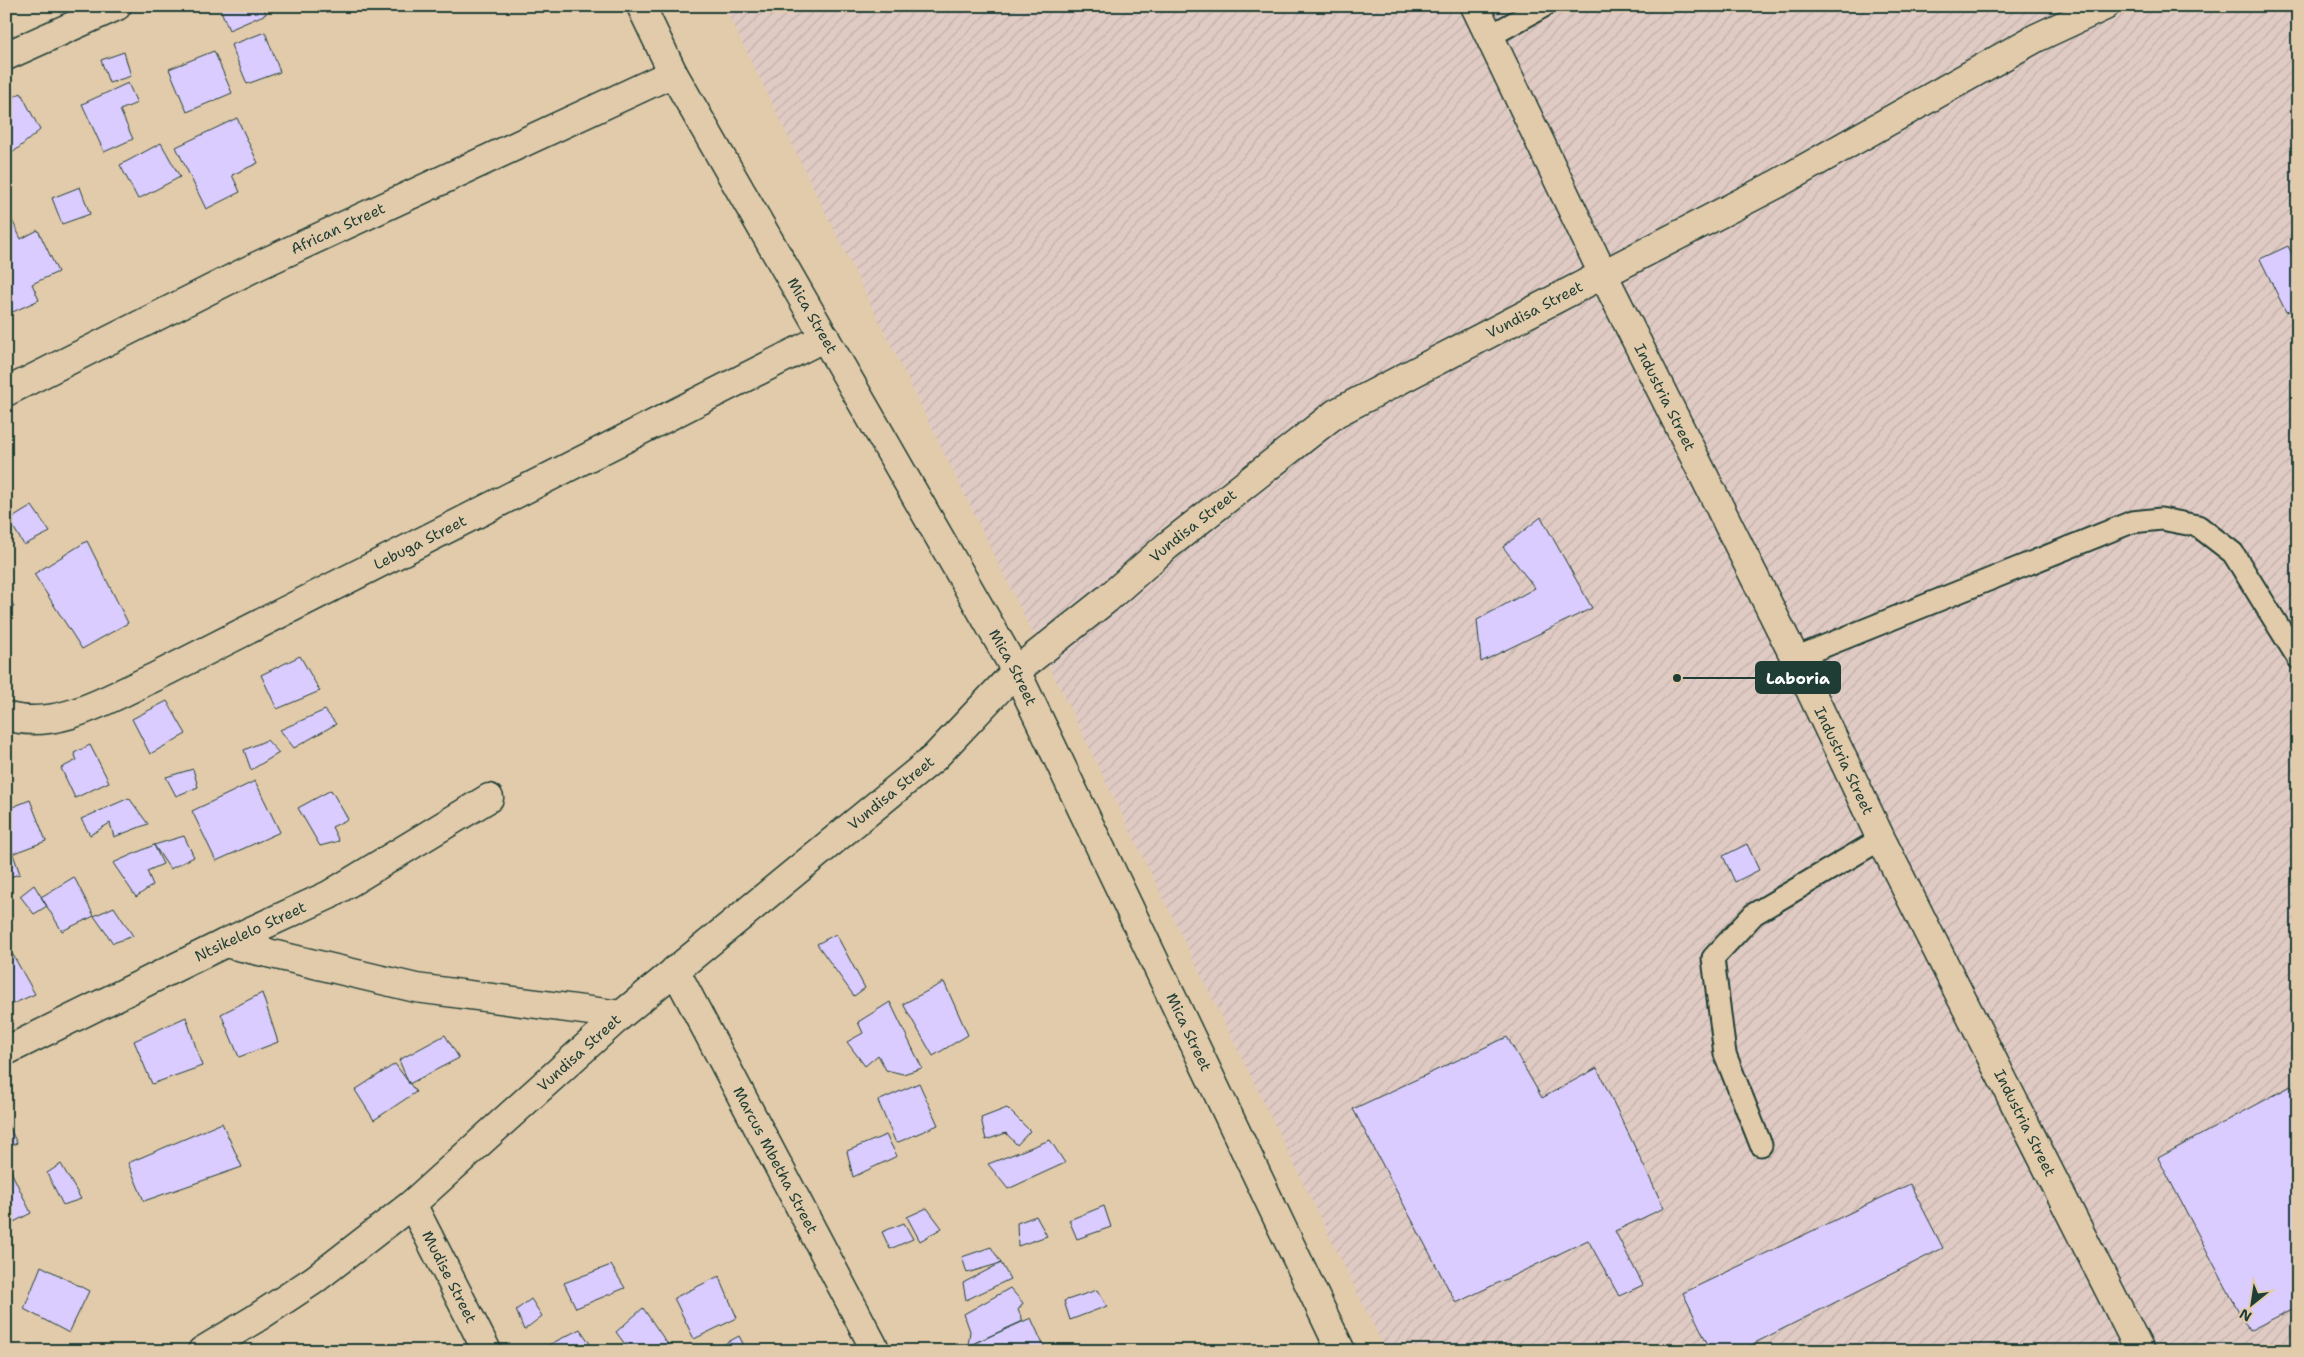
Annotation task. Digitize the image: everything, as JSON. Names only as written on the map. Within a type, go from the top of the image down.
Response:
[{"type":"street","points":[[6,56],[117,6]]},
{"type":"street","name":"Mica Street","points":[[641,6],[673,73],[1016,671],[1341,1351]]},
{"type":"street","name":"Industria Street","points":[[1475,6],[1603,274],[1795,658],[1881,839],[2140,1351]]},
{"type":"street","name":"Vundisa Street","points":[[202,1351],[314,1280],[412,1204],[621,1015],[934,758],[1016,671],[1107,599],[1167,546],[1336,413],[1777,184],[2036,38],[2105,6]]},
{"type":"street","name":"African Street","points":[[6,392],[255,266],[673,73]]},
{"type":"street","name":"Lebuga Street","points":[[6,716],[16,720],[46,720],[55,718],[79,711],[155,677],[825,337]]},
{"type":"street","name":"Ntsikelelo Street","points":[[6,1051],[225,943],[329,895],[489,798]]},
{"type":"street","points":[[225,943],[416,988],[621,1015]]},
{"type":"street","name":"Marcus Mbetha Street","points":[[675,970],[876,1351]]},
{"type":"street","name":"Mudise Street","points":[[412,1204],[487,1351]]},
{"type":"lane","points":[[1490,36],[1544,6]]},
{"type":"lane","points":[[1795,658],[2132,522],[2161,519],[2198,526],[2233,553],[2298,658]]},
{"type":"lane","points":[[1760,1146],[1725,1054],[1713,958],[1754,914],[1881,839]]},
{"type":"shaded area","points":[[724,6],[2298,6],[2298,1351],[1386,1351]]},
{"type":"building","points":[[219,6],[263,6],[266,14],[229,30]]},
{"type":"building","points":[[265,32],[280,72],[247,84],[231,45]]},
{"type":"building","points":[[214,51],[232,93],[187,112],[169,69]]},
{"type":"building","points":[[124,52],[131,76],[109,83],[101,60]]},
{"type":"building","points":[[128,83],[137,103],[120,110],[133,139],[104,152],[82,104]]},
{"type":"building","points":[[21,93],[40,130],[10,155],[6,146],[6,101]]},
{"type":"building","points":[[237,118],[258,163],[232,175],[240,192],[206,209],[176,147]]},
{"type":"building","points":[[161,143],[180,177],[138,199],[120,165]]},
{"type":"building","points":[[80,187],[90,214],[62,224],[52,198]]},
{"type":"building","points":[[10,216],[21,239],[38,230],[58,272],[32,284],[39,300],[6,315],[6,218]]},
{"type":"building","points":[[2288,246],[2298,266],[2298,308],[2286,312],[2260,259]]},
{"type":"building","points":[[32,506],[50,532],[24,545],[9,520]]},
{"type":"building","points":[[1541,517],[1592,608],[1481,662],[1477,620],[1535,588],[1503,547]]},
{"type":"building","points":[[87,541],[128,623],[82,649],[34,574]]},
{"type":"building","points":[[6,590],[14,607],[6,610]]},
{"type":"building","points":[[300,656],[320,691],[277,709],[261,675]]},
{"type":"building","points":[[167,701],[186,734],[150,754],[132,719]]},
{"type":"building","points":[[325,710],[336,724],[294,748],[280,730]]},
{"type":"building","points":[[267,740],[279,753],[251,770],[244,750]]},
{"type":"building","points":[[90,745],[109,782],[75,798],[61,768],[77,760],[74,753]]},
{"type":"building","points":[[193,769],[198,787],[176,796],[166,777]]},
{"type":"building","points":[[255,781],[280,832],[216,861],[192,811]]},
{"type":"building","points":[[331,790],[348,819],[332,827],[339,841],[320,846],[298,808]]},
{"type":"building","points":[[129,798],[148,824],[114,837],[110,823],[90,835],[81,819]]},
{"type":"building","points":[[30,800],[46,841],[6,856],[6,816],[11,814],[10,808]]},
{"type":"building","points":[[184,836],[194,857],[170,869],[154,845]]},
{"type":"building","points":[[1747,844],[1759,870],[1735,882],[1723,856]]},
{"type":"building","points":[[154,845],[163,864],[147,871],[153,885],[136,897],[113,863]]},
{"type":"building","points":[[13,854],[20,874],[6,878],[6,860]]},
{"type":"building","points":[[74,877],[94,916],[62,931],[41,897]]},
{"type":"building","points":[[34,885],[47,906],[34,914],[20,896]]},
{"type":"building","points":[[114,907],[133,936],[113,943],[94,916]]},
{"type":"building","points":[[836,934],[865,988],[854,996],[817,944]]},
{"type":"building","points":[[13,955],[35,994],[6,1007],[6,958]]},
{"type":"building","points":[[944,982],[968,1035],[933,1056],[903,1004]]},
{"type":"building","points":[[262,993],[278,1042],[239,1057],[221,1014]]},
{"type":"building","points":[[890,1002],[922,1068],[903,1074],[886,1070],[878,1055],[865,1066],[847,1042],[863,1033],[858,1022]]},
{"type":"building","points":[[186,1017],[202,1066],[152,1084],[134,1041]]},
{"type":"building","points":[[445,1035],[459,1058],[409,1084],[399,1060]]},
{"type":"building","points":[[1507,1037],[1542,1098],[1597,1068],[1664,1208],[1615,1231],[1643,1285],[1619,1296],[1588,1240],[1456,1303],[1353,1109]]},
{"type":"building","points":[[395,1064],[416,1092],[374,1120],[355,1090]]},
{"type":"building","points":[[919,1083],[938,1125],[896,1143],[878,1101]]},
{"type":"building","points":[[2291,1086],[2298,1099],[2298,1306],[2249,1331],[2158,1158]]},
{"type":"building","points":[[1007,1108],[1030,1131],[1017,1145],[1006,1133],[986,1140],[981,1118]]},
{"type":"building","points":[[6,1121],[17,1143],[6,1148]]},
{"type":"building","points":[[222,1123],[242,1167],[144,1201],[128,1163]]},
{"type":"building","points":[[886,1135],[897,1156],[853,1177],[847,1151]]},
{"type":"building","points":[[1050,1140],[1065,1163],[1008,1189],[988,1164]]},
{"type":"building","points":[[6,1161],[31,1213],[6,1226]]},
{"type":"building","points":[[61,1164],[81,1199],[63,1205],[47,1173]]},
{"type":"building","points":[[1910,1184],[1943,1248],[1739,1351],[1711,1351],[1683,1293]]},
{"type":"building","points":[[1104,1206],[1111,1227],[1077,1239],[1069,1220]]},
{"type":"building","points":[[927,1208],[942,1228],[920,1241],[907,1217]]},
{"type":"building","points":[[1036,1216],[1047,1236],[1018,1246],[1017,1223]]},
{"type":"building","points":[[904,1223],[913,1239],[890,1249],[882,1232]]},
{"type":"building","points":[[991,1247],[1001,1263],[967,1273],[962,1257]]},
{"type":"building","points":[[1001,1263],[1010,1279],[966,1300],[963,1283]]},
{"type":"building","points":[[611,1265],[625,1288],[576,1308],[564,1283]]},
{"type":"building","points":[[41,1266],[89,1291],[69,1333],[24,1309]]},
{"type":"building","points":[[719,1276],[737,1318],[694,1339],[674,1298]]},
{"type":"building","points":[[1010,1288],[1023,1303],[1018,1310],[1023,1321],[968,1346],[970,1331],[964,1314]]},
{"type":"building","points":[[1097,1290],[1107,1306],[1070,1320],[1064,1301]]},
{"type":"building","points":[[531,1299],[542,1316],[524,1330],[516,1310]]},
{"type":"building","points":[[643,1308],[671,1349],[667,1351],[630,1351],[616,1332]]},
{"type":"building","points":[[1031,1318],[1046,1351],[970,1351],[968,1346]]},
{"type":"building","points":[[580,1329],[595,1351],[537,1351]]},
{"type":"building","points":[[739,1336],[747,1351],[712,1351]]},
{"type":"place","name":"Laboria","points":[[1677,678]]}]
